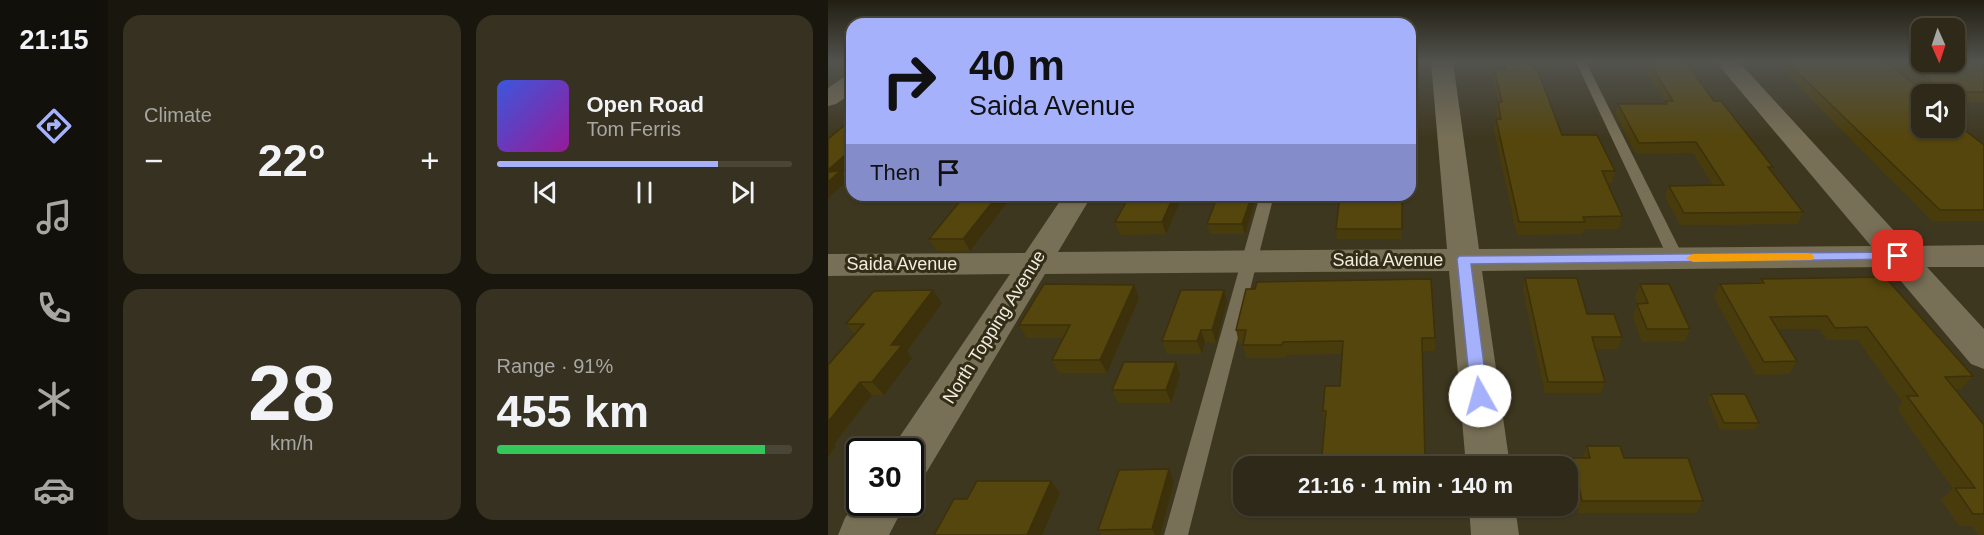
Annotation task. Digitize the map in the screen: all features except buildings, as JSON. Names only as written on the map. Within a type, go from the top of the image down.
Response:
[{"type":"street","points":[[828,99],[845,87]]},
{"type":"street","points":[[1445,87],[1487,456]]},
{"type":"street","points":[[1749,87],[1984,354]]},
{"type":"street","name":"North Topping Avenue","points":[[923,438],[1074,201]]},
{"type":"street","name":"Saida Avenue","points":[[828,265],[1984,256]]},
{"type":"street","points":[[862,535],[874,516]]},
{"type":"street","points":[[1493,516],[1496,535]]},
{"type":"lane","points":[[1593,87],[1676,258]]},
{"type":"lane","points":[[1176,535],[1265,201]]},
{"type":"slow traffic","points":[[1693,258],[1807,257]]},
{"type":"route","points":[[1480,396],[1464,259],[1898,256]]}]
